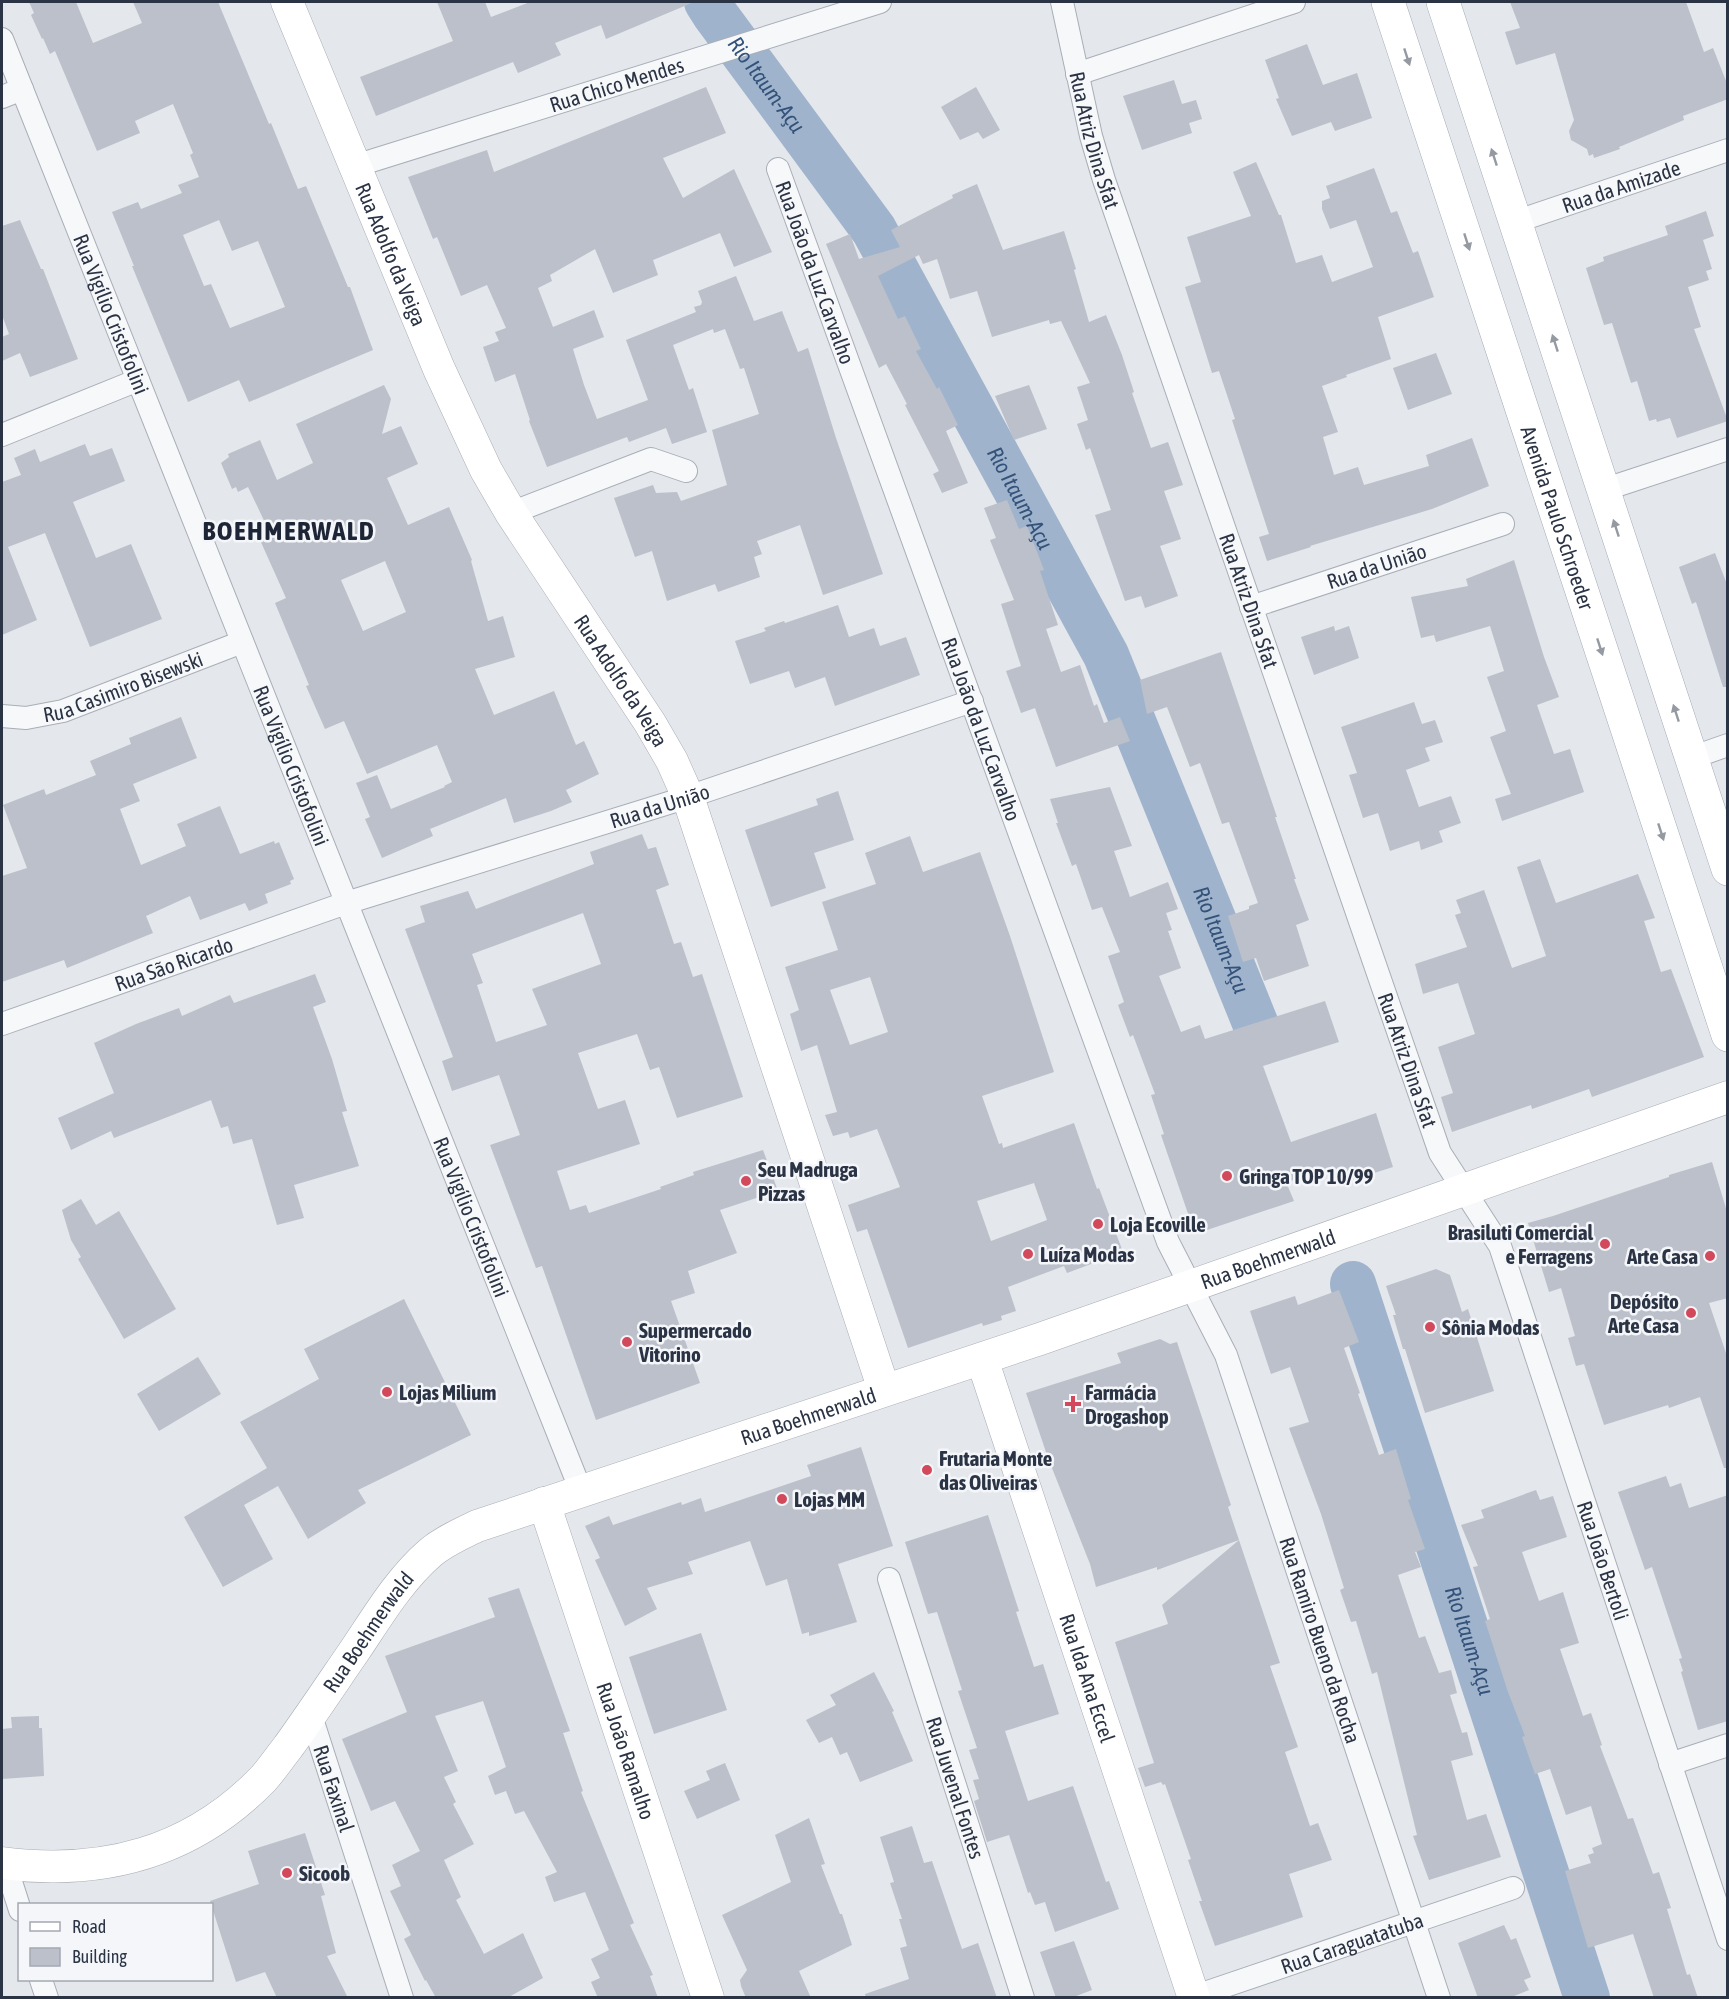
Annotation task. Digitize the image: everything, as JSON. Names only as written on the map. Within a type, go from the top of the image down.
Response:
[{"type":"main road","name":"Avenida Paulo Schroeder","points":[[1388,2],[1728,1035]]},
{"type":"main road","points":[[1443,2],[1728,868]]},
{"type":"street","name":"Rua Adolfo da Veiga","points":[[287,2],[439,369],[481,460],[511,513],[651,723],[688,797],[884,1390]]},
{"type":"street","name":"Rua Chico Mendes","points":[[355,166],[880,2]]},
{"type":"street","name":"Rua Atriz Dina Sfat","points":[[1062,2],[1091,136],[1104,180],[1440,1153],[1465,1190]]},
{"type":"street","points":[[1077,74],[1294,2]]},
{"type":"street","name":"Rua Vigílio Cristofolini","points":[[2,39],[12,93],[138,380],[581,1491]]},
{"type":"street","name":"Rua da Amizade","points":[[1515,222],[1728,150]]},
{"type":"street","name":"Rua João da Luz Carvalho","points":[[778,169],[1168,1242],[1191,1286]]},
{"type":"street","points":[[2,435],[138,380]]},
{"type":"street","points":[[1603,490],[1728,449]]},
{"type":"street","points":[[511,513],[651,459],[686,471]]},
{"type":"street","name":"Rua da União","points":[[1251,606],[1503,524]]},
{"type":"street","name":"Rua Casimiro Bisewski","points":[[2,716],[26,718],[63,711],[242,642]]},
{"type":"street","name":"Rua da União","points":[[346,903],[688,797],[972,701]]},
{"type":"street","points":[[1691,758],[1728,745]]},
{"type":"street","name":"Rua São Ricardo","points":[[2,1024],[346,903]]},
{"type":"street","name":"Rua Boehmerwald","points":[[3,1863],[54,1867],[102,1863],[136,1857],[183,1840],[228,1812],[264,1778],[311,1716],[404,1580],[432,1552],[477,1526],[982,1359],[1728,1097]]},
{"type":"street","name":"Rua João Bertoli","points":[[1465,1190],[1500,1246],[1728,1940]]},
{"type":"street","name":"Rua Ramiro Bueno da Rocha","points":[[1191,1286],[1226,1355],[1439,1998]]},
{"type":"street","name":"Rua Ida Ana Eccel","points":[[982,1359],[1193,1997]]},
{"type":"street","name":"Rua João Ramalho","points":[[544,1503],[708,1998]]},
{"type":"street","name":"Rua Juvenal Fontes","points":[[889,1579],[1023,1998]]},
{"type":"street","name":"Rua Faxinal","points":[[311,1716],[402,1998]]},
{"type":"street","points":[[1670,1764],[1728,1745]]},
{"type":"street","points":[[3,1863],[18,1904]]},
{"type":"street","name":"Rua Caraguatatuba","points":[[1193,1997],[1513,1888]]},
{"type":"street","points":[[41,1981],[47,1998]]},
{"type":"building","points":[[29,2],[76,2],[93,43],[142,23],[133,2],[218,2],[298,189],[306,186],[348,287],[350,287],[373,350],[249,402],[239,380],[188,402],[112,212],[138,202],[141,209],[182,193],[178,185],[199,177],[190,155],[193,153],[173,104],[135,121],[140,133],[97,151],[55,51],[50,54],[31,15],[34,13]],"holes":[[[219,220],[232,251],[258,241],[285,307],[230,328],[211,284],[204,286],[183,235]]]},
{"type":"building","points":[[437,2],[485,2],[491,17],[530,2],[694,2],[606,39],[601,25],[555,43],[561,55],[518,73],[513,62],[376,116],[360,77],[453,41]]},
{"type":"building","points":[[1510,2],[1686,2],[1704,52],[1713,48],[1728,86],[1728,99],[1683,116],[1684,120],[1619,147],[1620,149],[1594,158],[1593,154],[1589,156],[1587,149],[1571,140],[1569,131],[1574,120],[1555,53],[1516,65],[1505,32],[1520,28]]},
{"type":"building","points":[[1307,44],[1323,85],[1357,73],[1372,118],[1335,131],[1331,122],[1292,136],[1276,99],[1279,98],[1265,60]]},
{"type":"building","points":[[1174,80],[1182,104],[1196,100],[1202,119],[1189,123],[1192,133],[1142,150],[1123,96]]},
{"type":"building","points":[[706,87],[726,133],[663,158],[683,198],[734,169],[772,252],[734,267],[720,233],[653,260],[658,275],[613,293],[595,249],[550,275],[552,281],[538,288],[553,327],[594,310],[604,337],[573,349],[597,419],[648,400],[626,340],[696,312],[694,307],[701,305],[702,302],[698,291],[736,276],[754,321],[782,311],[798,352],[808,348],[883,574],[823,595],[800,525],[757,541],[762,554],[754,557],[760,577],[718,592],[715,584],[667,601],[652,551],[635,557],[614,498],[653,485],[656,493],[677,492],[681,501],[727,485],[712,430],[759,414],[744,368],[740,369],[725,329],[714,333],[713,329],[673,345],[689,390],[693,388],[707,432],[672,444],[666,428],[629,442],[627,437],[547,467],[529,421],[515,374],[495,382],[483,347],[499,341],[495,332],[506,328],[487,285],[461,296],[437,237],[433,239],[408,177],[487,150],[494,172]]},
{"type":"building","points":[[976,87],[1000,130],[983,139],[978,132],[960,140],[941,107]]},
{"type":"building","points":[[1256,162],[1279,215],[1281,215],[1296,263],[1322,255],[1332,282],[1373,267],[1356,220],[1330,229],[1322,209],[1322,201],[1330,198],[1326,186],[1374,168],[1391,213],[1397,211],[1413,253],[1418,251],[1434,297],[1378,317],[1391,359],[1322,386],[1338,432],[1323,437],[1334,475],[1358,467],[1364,485],[1429,466],[1426,455],[1472,438],[1489,486],[1432,509],[1267,561],[1259,537],[1269,534],[1232,420],[1235,419],[1219,371],[1212,373],[1185,287],[1201,282],[1187,237],[1251,216],[1233,172]]},
{"type":"building","points":[[977,184],[1003,250],[1064,231],[1089,322],[1106,315],[1122,355],[1151,448],[1168,442],[1183,485],[1164,491],[1181,539],[1160,546],[1178,596],[1145,608],[1141,596],[1125,601],[1095,515],[1111,510],[1090,448],[1086,450],[1077,424],[1088,420],[1077,387],[1090,383],[1061,321],[1050,324],[1049,320],[992,337],[977,291],[950,299],[937,259],[923,264],[919,255],[878,276],[898,319],[905,316],[921,349],[916,351],[937,389],[939,387],[958,425],[946,431],[968,483],[942,493],[933,474],[939,471],[905,405],[907,404],[886,364],[879,368],[826,244],[850,234],[859,259],[900,247],[891,230],[953,198],[952,195]]},
{"type":"building","points":[[1706,211],[1714,236],[1703,240],[1712,269],[1706,271],[1709,280],[1688,287],[1701,327],[1694,329],[1728,421],[1677,438],[1670,418],[1657,422],[1656,419],[1649,421],[1637,381],[1631,383],[1612,323],[1604,325],[1586,268],[1604,261],[1603,257],[1668,235],[1665,226]]},
{"type":"building","points":[[20,220],[41,269],[43,269],[78,359],[30,377],[20,353],[2,361],[2,337],[9,334],[2,315],[2,226]]},
{"type":"building","points":[[1436,353],[1452,394],[1408,410],[1393,368]]},
{"type":"building","points":[[384,385],[391,399],[382,434],[401,426],[418,464],[387,478],[408,525],[449,507],[472,560],[488,621],[503,616],[515,657],[475,669],[494,715],[554,691],[576,745],[584,741],[599,774],[566,790],[572,802],[514,823],[506,798],[430,829],[433,836],[382,858],[365,819],[370,817],[356,783],[377,775],[391,809],[452,782],[437,745],[367,774],[344,721],[325,729],[306,686],[309,685],[275,603],[286,598],[260,540],[271,535],[248,487],[238,492],[236,487],[232,489],[221,463],[229,457],[228,454],[260,440],[277,480],[313,463],[296,424]],"holes":[[[385,561],[406,612],[363,631],[341,580]]]},
{"type":"building","points":[[1029,385],[1047,429],[1014,440],[995,396]]},
{"type":"building","points":[[85,444],[90,456],[112,448],[125,481],[73,502],[96,558],[131,544],[162,619],[90,647],[45,533],[8,547],[37,620],[2,635],[2,482],[21,475],[14,458],[35,449],[40,462]]},
{"type":"building","points":[[1007,500],[1019,529],[1027,526],[1044,570],[1040,571],[1058,625],[1046,629],[1061,672],[1080,665],[1094,706],[1097,704],[1104,723],[1120,717],[1130,741],[1056,767],[1035,708],[1021,713],[1006,671],[1021,666],[1001,604],[1014,600],[990,540],[996,538],[984,508]]},
{"type":"building","points":[[1715,553],[1728,587],[1728,687],[1723,687],[1696,602],[1692,604],[1679,567]]},
{"type":"building","points":[[1514,560],[1559,697],[1537,705],[1554,754],[1570,749],[1584,792],[1502,821],[1495,799],[1511,794],[1490,737],[1506,731],[1487,677],[1504,671],[1490,626],[1436,642],[1434,635],[1421,638],[1411,597],[1468,586],[1466,579]]},
{"type":"building","points":[[838,605],[849,637],[874,628],[880,646],[906,637],[920,675],[835,706],[825,677],[795,688],[789,671],[750,684],[735,641],[766,631],[764,628],[784,621],[785,623]]},
{"type":"building","points":[[1334,626],[1335,631],[1349,626],[1359,658],[1314,675],[1301,637]]},
{"type":"building","points":[[1221,652],[1309,920],[1296,925],[1309,966],[1264,981],[1256,958],[1243,962],[1228,916],[1249,909],[1249,906],[1258,903],[1229,822],[1222,824],[1200,763],[1190,767],[1167,707],[1147,714],[1140,680]]},
{"type":"building","points":[[1414,702],[1422,724],[1435,720],[1443,742],[1425,748],[1430,761],[1406,770],[1419,807],[1451,796],[1461,823],[1439,831],[1443,842],[1421,850],[1419,841],[1390,851],[1378,813],[1363,818],[1349,775],[1357,773],[1341,727]]},
{"type":"building","points":[[181,717],[197,758],[133,784],[140,801],[120,809],[141,865],[186,846],[177,824],[220,806],[240,854],[274,841],[275,844],[279,842],[294,879],[290,881],[291,884],[265,894],[268,903],[249,911],[245,903],[200,920],[190,896],[146,916],[153,933],[67,968],[64,960],[2,982],[2,876],[27,868],[3,805],[44,789],[46,795],[96,775],[90,761],[131,744],[129,738]]},
{"type":"building","points":[[1110,787],[1132,846],[1114,851],[1130,897],[1168,882],[1178,909],[1166,913],[1172,930],[1168,931],[1181,968],[1159,976],[1181,1032],[1200,1025],[1205,1039],[1325,1001],[1339,1042],[1263,1066],[1291,1142],[1376,1113],[1393,1167],[1352,1180],[1352,1178],[1341,1181],[1337,1169],[1286,1182],[1294,1201],[1195,1234],[1161,1135],[1164,1134],[1151,1095],[1155,1094],[1133,1035],[1130,1037],[1118,1005],[1124,1002],[1108,956],[1120,952],[1102,907],[1092,910],[1076,864],[1072,866],[1050,799]]},
{"type":"building","points":[[838,791],[854,840],[814,853],[826,888],[771,907],[745,830],[818,805],[816,799]]},
{"type":"building","points":[[642,834],[648,849],[656,847],[669,885],[656,890],[674,944],[681,942],[693,977],[702,974],[743,1097],[677,1118],[659,1067],[650,1070],[637,1034],[578,1053],[598,1109],[625,1100],[640,1144],[557,1171],[570,1210],[586,1205],[589,1213],[661,1189],[660,1187],[694,1175],[693,1172],[763,1150],[778,1191],[720,1210],[737,1253],[688,1271],[695,1293],[671,1301],[700,1383],[596,1420],[542,1266],[536,1268],[490,1145],[520,1135],[499,1075],[452,1091],[442,1061],[453,1057],[405,929],[425,922],[420,906],[468,891],[476,909],[594,864],[590,852]],"holes":[[[583,913],[601,964],[532,989],[547,1025],[496,1042],[477,985],[483,983],[472,954]]]},
{"type":"building","points":[[910,836],[923,872],[980,852],[1054,1072],[982,1096],[999,1144],[1002,1143],[1003,1148],[1074,1123],[1097,1189],[1099,1188],[1123,1252],[1067,1273],[1064,1266],[1008,1287],[1016,1311],[1001,1316],[1002,1320],[983,1326],[982,1323],[908,1348],[867,1229],[857,1232],[848,1205],[900,1187],[877,1129],[850,1138],[848,1132],[833,1136],[825,1115],[837,1112],[817,1045],[801,1051],[790,1014],[799,1010],[785,967],[838,950],[822,902],[876,884],[865,853]],"holes":[[[870,977],[888,1032],[850,1045],[830,990]],[[1034,1183],[1047,1220],[991,1241],[977,1201]]]},
{"type":"building","points":[[1540,859],[1556,903],[1638,874],[1655,918],[1644,921],[1661,972],[1671,969],[1704,1057],[1592,1097],[1589,1089],[1532,1109],[1531,1105],[1452,1132],[1441,1097],[1453,1093],[1438,1047],[1475,1034],[1458,983],[1423,994],[1415,964],[1467,947],[1455,915],[1461,913],[1456,900],[1484,890],[1512,968],[1546,956],[1517,867]]},
{"type":"building","points":[[315,974],[326,1002],[313,1007],[332,1059],[347,1111],[342,1112],[359,1166],[294,1185],[304,1218],[277,1225],[252,1139],[233,1144],[228,1126],[221,1128],[211,1100],[114,1138],[111,1131],[71,1150],[58,1118],[114,1093],[94,1043],[179,1008],[182,1016],[230,995],[234,1003]]},
{"type":"building","points":[[1712,1162],[1728,1215],[1728,1298],[1709,1303],[1728,1359],[1728,1468],[1724,1468],[1700,1397],[1669,1408],[1668,1405],[1604,1425],[1584,1364],[1576,1366],[1568,1338],[1575,1336],[1561,1288],[1549,1292],[1528,1223]]},
{"type":"building","points":[[81,1199],[96,1225],[119,1211],[176,1309],[124,1339],[78,1259],[81,1257],[71,1240],[62,1210]]},
{"type":"building","points":[[1436,1269],[1450,1275],[1462,1312],[1468,1309],[1494,1391],[1425,1413],[1405,1349],[1403,1349],[1393,1315],[1396,1315],[1386,1286]]},
{"type":"building","points":[[1339,1290],[1359,1342],[1344,1348],[1360,1393],[1358,1394],[1379,1455],[1396,1449],[1411,1499],[1408,1500],[1425,1549],[1415,1552],[1421,1567],[1398,1575],[1419,1638],[1425,1636],[1439,1673],[1451,1670],[1457,1693],[1450,1695],[1462,1733],[1467,1732],[1473,1755],[1451,1761],[1467,1820],[1486,1814],[1501,1857],[1429,1880],[1413,1836],[1417,1835],[1377,1672],[1372,1674],[1356,1621],[1351,1622],[1340,1590],[1344,1588],[1321,1514],[1289,1428],[1309,1422],[1290,1367],[1271,1374],[1250,1311],[1295,1296],[1298,1305]]},
{"type":"building","points":[[404,1299],[471,1435],[358,1490],[366,1503],[308,1539],[278,1486],[244,1505],[273,1559],[223,1587],[184,1517],[267,1468],[240,1422],[319,1379],[304,1349]]},
{"type":"building","points":[[1160,1339],[1170,1344],[1177,1342],[1231,1505],[1228,1507],[1239,1540],[1157,1570],[1157,1567],[1096,1587],[1090,1564],[1048,1458],[1026,1393],[1121,1363],[1117,1353]]},
{"type":"building","points":[[198,1357],[221,1394],[159,1431],[137,1394]]},
{"type":"building","points":[[861,1447],[893,1546],[838,1564],[857,1622],[809,1636],[809,1632],[802,1634],[787,1579],[766,1586],[750,1541],[688,1562],[693,1574],[647,1588],[657,1609],[625,1626],[595,1560],[600,1558],[585,1526],[609,1516],[613,1525],[681,1502],[682,1505],[701,1498],[705,1512],[811,1476],[807,1465]]},
{"type":"building","points":[[1666,1476],[1670,1487],[1681,1483],[1689,1508],[1728,1495],[1728,1721],[1698,1730],[1681,1672],[1683,1671],[1679,1659],[1682,1658],[1652,1567],[1645,1570],[1618,1492]]},
{"type":"building","points":[[1536,1490],[1540,1500],[1553,1496],[1567,1537],[1522,1552],[1539,1601],[1563,1592],[1579,1643],[1560,1649],[1583,1716],[1591,1713],[1602,1745],[1600,1746],[1628,1819],[1633,1818],[1653,1874],[1659,1872],[1671,1908],[1667,1909],[1687,1975],[1690,1974],[1698,1998],[1654,1998],[1633,1934],[1588,1948],[1565,1871],[1591,1863],[1588,1855],[1594,1853],[1592,1848],[1602,1844],[1591,1806],[1566,1815],[1550,1769],[1535,1774],[1522,1737],[1525,1736],[1485,1621],[1490,1619],[1473,1567],[1478,1566],[1461,1525],[1484,1518],[1481,1510]]},
{"type":"building","points":[[988,1515],[1019,1611],[1016,1612],[1034,1667],[1043,1664],[1059,1714],[1005,1731],[1028,1801],[1073,1786],[1106,1882],[1109,1881],[1119,1909],[1055,1932],[1045,1902],[1035,1905],[1030,1892],[1028,1893],[1009,1835],[987,1842],[974,1801],[979,1799],[973,1780],[979,1779],[969,1750],[977,1748],[958,1691],[962,1690],[937,1612],[928,1614],[905,1542]]},
{"type":"building","points":[[1239,1540],[1280,1663],[1270,1666],[1298,1747],[1285,1752],[1310,1826],[1318,1823],[1332,1860],[1289,1874],[1303,1917],[1215,1946],[1199,1901],[1202,1901],[1188,1860],[1191,1859],[1165,1784],[1161,1782],[1145,1787],[1138,1768],[1154,1763],[1115,1642],[1168,1624],[1162,1605]]},
{"type":"building","points":[[519,1588],[570,1731],[563,1733],[583,1791],[581,1792],[634,1923],[630,1925],[653,1975],[650,1976],[658,1998],[598,1998],[591,1982],[600,1978],[591,1959],[609,1950],[585,1892],[554,1902],[545,1877],[557,1872],[524,1811],[515,1814],[506,1791],[495,1795],[488,1776],[506,1767],[483,1701],[435,1716],[458,1771],[444,1777],[456,1802],[453,1804],[474,1844],[444,1860],[461,1897],[456,1900],[484,1954],[523,1933],[543,1978],[507,1998],[436,1998],[404,1939],[411,1935],[390,1891],[401,1886],[392,1865],[420,1851],[395,1801],[371,1811],[342,1739],[407,1712],[385,1656],[495,1617],[488,1598]]},
{"type":"building","points":[[701,1633],[727,1710],[654,1734],[629,1657]]},
{"type":"building","points":[[874,1672],[894,1711],[892,1712],[913,1761],[860,1782],[847,1752],[840,1755],[832,1737],[819,1743],[806,1720],[836,1705],[830,1695]]},
{"type":"building","points":[[39,1716],[39,1728],[42,1728],[44,1776],[2,1779],[2,1729],[12,1728],[11,1717]]},
{"type":"building","points":[[725,1763],[740,1800],[697,1819],[684,1791],[710,1780],[706,1771]]},
{"type":"building","points":[[809,1818],[825,1864],[821,1865],[840,1914],[842,1914],[852,1945],[799,1971],[811,1998],[746,1998],[740,1980],[747,1970],[722,1915],[791,1882],[775,1835]]},
{"type":"building","points":[[912,1826],[924,1863],[932,1861],[962,1949],[978,1943],[997,1998],[866,1998],[865,1994],[909,1979],[900,1948],[907,1946],[899,1919],[902,1919],[890,1883],[894,1882],[880,1837]]},
{"type":"building","points":[[305,1833],[325,1895],[321,1896],[336,1953],[327,1956],[348,1998],[277,1998],[265,1972],[236,1982],[213,1910],[213,1903],[210,1901],[259,1884],[248,1851]]},
{"type":"building","points":[[1504,1925],[1511,1940],[1516,1938],[1531,1977],[1524,1980],[1529,1990],[1509,1998],[1478,1998],[1458,1943]]},
{"type":"building","points":[[1074,1941],[1092,1990],[1071,1998],[1056,1998],[1040,1952]]},
{"type":"waterway","name":"Rio Itaum-Açu","points":[[707,2],[874,230],[1106,655],[1260,1035]]},
{"type":"waterway","name":"Rio Itaum-Açu","points":[[1353,1284],[1587,1998]]},
{"type":"place","name":"Gringa TOP 10/99","points":[[1227,1176]]},
{"type":"place","name":"Seu Madruga Pizzas","points":[[746,1181]]},
{"type":"place","name":"Loja Ecoville","points":[[1098,1224]]},
{"type":"place","name":"Brasiluti Comercial e Ferragens","points":[[1605,1244]]},
{"type":"place","name":"Luíza Modas","points":[[1028,1254]]},
{"type":"place","name":"Arte Casa","points":[[1710,1256]]},
{"type":"place","name":"Depósito Arte Casa","points":[[1691,1313]]},
{"type":"place","name":"Sônia Modas","points":[[1430,1327]]},
{"type":"place","name":"Supermercado Vitorino","points":[[627,1342]]},
{"type":"place","name":"Lojas Milium","points":[[387,1392]]},
{"type":"place","name":"Farmácia Drogashop","points":[[1073,1404]]},
{"type":"place","name":"Frutaria Monte das Oliveiras","points":[[927,1470]]},
{"type":"place","name":"Lojas MM","points":[[782,1499]]},
{"type":"place","name":"Sicoob","points":[[287,1873]]},
{"type":"district","name":"BOEHMERWALD","points":[[289,530]]}]
